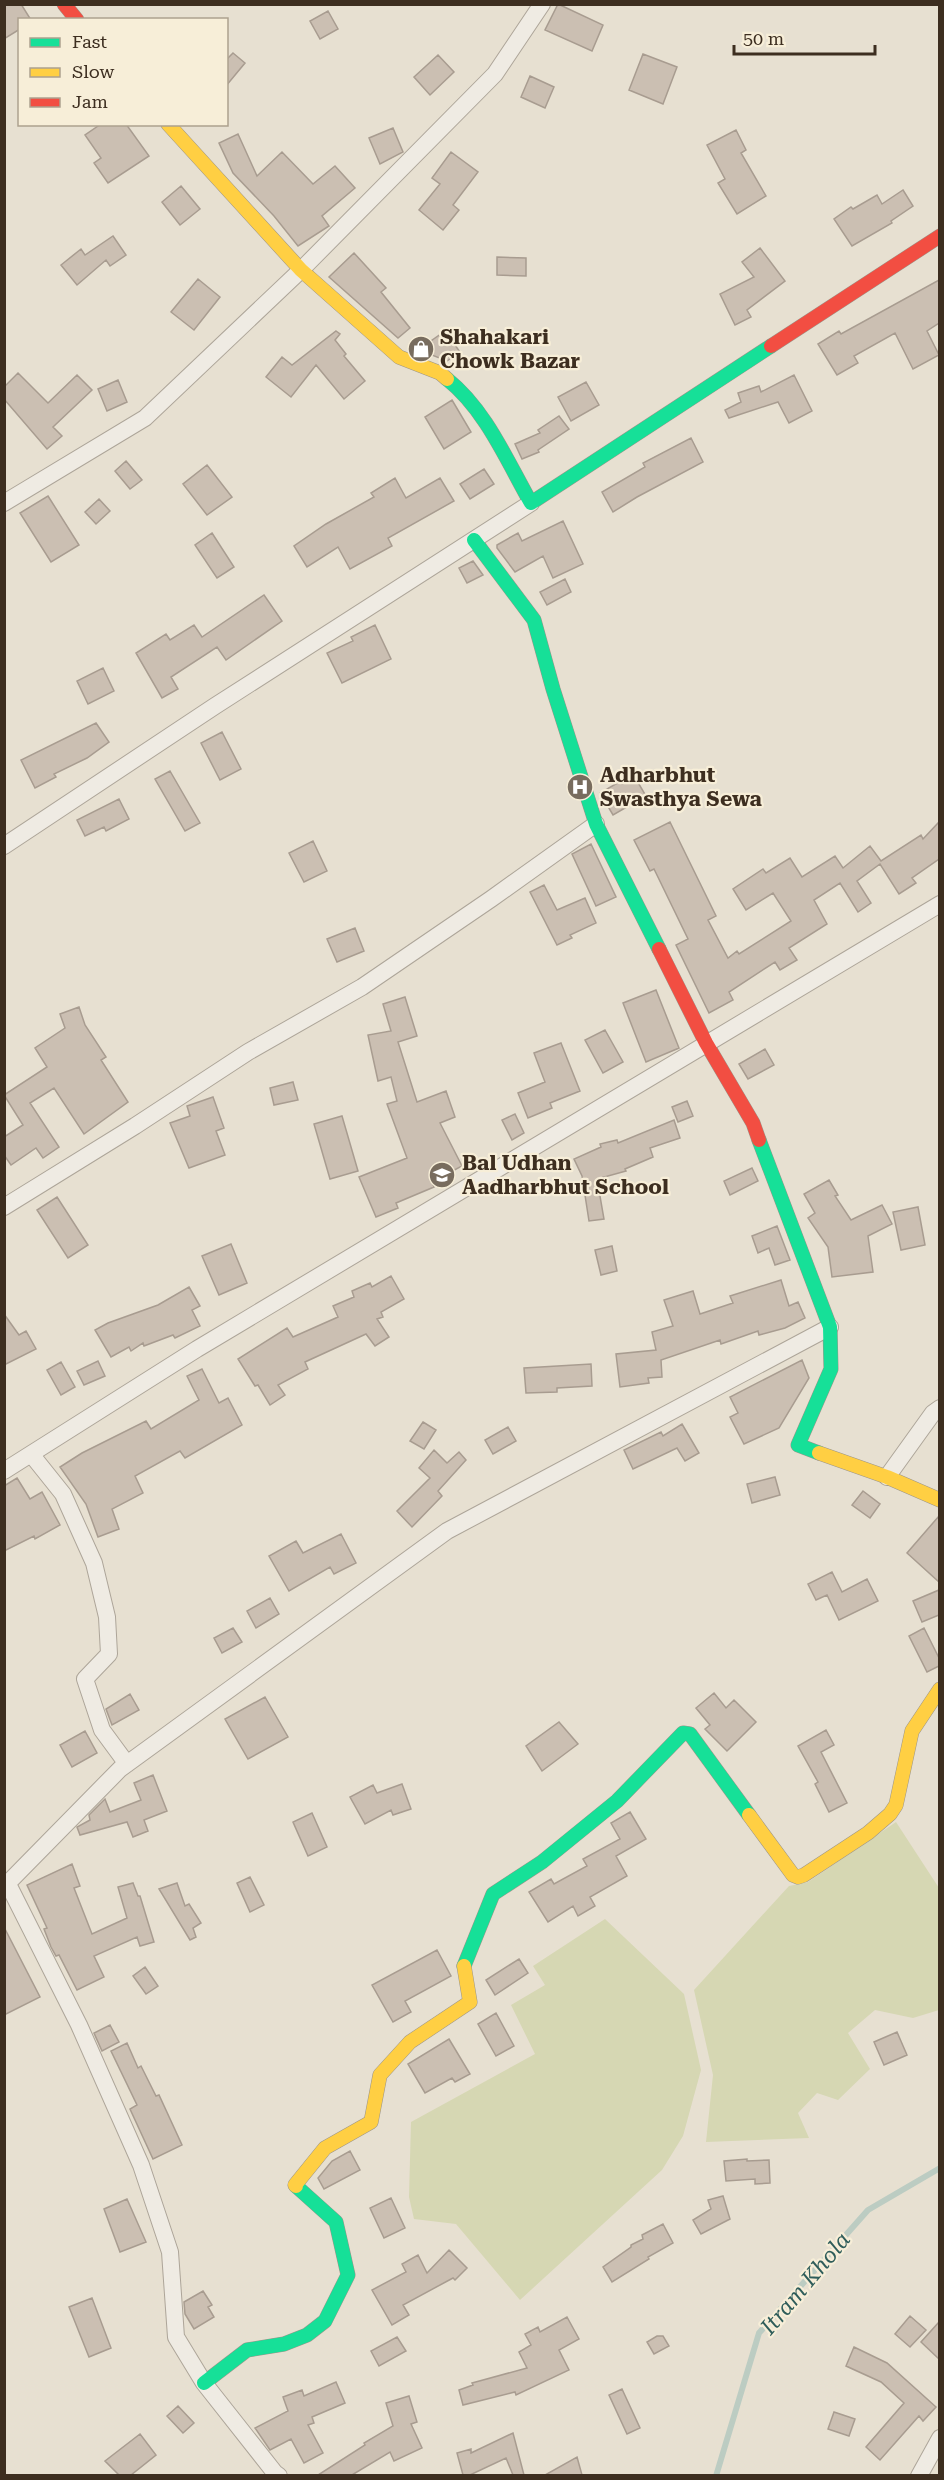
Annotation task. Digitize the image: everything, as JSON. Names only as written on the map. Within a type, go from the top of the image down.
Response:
[{"type":"street","points":[[64,4],[75,18]]},
{"type":"street","points":[[4,503],[145,418],[301,270],[495,74],[542,4]]},
{"type":"street","points":[[170,126],[301,270],[399,357],[440,373],[461,390],[484,420],[531,502]]},
{"type":"street","points":[[4,846],[215,706],[939,236]]},
{"type":"street","points":[[474,540],[534,620],[553,689],[596,824],[706,1043],[753,1123],[830,1327],[831,1369],[798,1445],[939,1500]]},
{"type":"street","points":[[4,1207],[135,1126],[248,1052],[362,987],[596,824]]},
{"type":"street","points":[[4,1471],[197,1350],[939,904]]},
{"type":"street","points":[[279,2475],[275,2474],[204,2383],[176,2337],[170,2252],[141,2165],[79,2025],[6,1886],[127,1764],[447,1531],[830,1327]]},
{"type":"street","points":[[887,1478],[933,1413],[939,1408]]},
{"type":"street","points":[[31,1454],[63,1494],[94,1563],[107,1617],[109,1654],[85,1679],[102,1730],[127,1764]]},
{"type":"street","points":[[204,2383],[247,2350],[284,2344],[307,2336],[325,2321],[348,2275],[336,2222],[295,2185],[325,2148],[371,2122],[380,2075],[410,2042],[470,2002],[463,1968],[492,1894],[542,1862],[617,1801],[683,1733],[690,1734],[694,1739],[793,1875],[798,1877],[804,1875],[878,1826],[892,1813],[896,1805],[912,1731],[939,1689]]},
{"type":"street","points":[[919,2475],[939,2438]]},
{"type":"green space","points":[[896,1822],[939,1888],[939,2010],[913,2018],[875,2010],[848,2033],[870,2069],[838,2100],[817,2093],[798,2113],[809,2138],[706,2142],[713,2075],[694,1990],[789,1886],[808,1882]]},
{"type":"green space","points":[[605,1919],[684,1994],[701,2070],[683,2136],[662,2170],[520,2300],[456,2224],[414,2219],[409,2197],[411,2122],[535,2054],[511,2005],[545,1985],[533,1966]]},
{"type":"building","points":[[4,4],[21,4],[30,18],[18,18],[18,30],[4,39]]},
{"type":"building","points":[[558,4],[603,25],[592,51],[545,30]]},
{"type":"building","points":[[328,11],[338,29],[320,39],[310,21]]},
{"type":"building","points":[[233,53],[245,63],[228,84],[228,58]]},
{"type":"building","points":[[643,54],[677,67],[663,104],[629,90]]},
{"type":"building","points":[[438,55],[454,72],[430,95],[414,77]]},
{"type":"building","points":[[530,76],[554,87],[545,108],[521,97]]},
{"type":"building","points":[[98,126],[127,126],[149,156],[108,183],[94,163],[101,158],[85,135]]},
{"type":"building","points":[[393,128],[403,152],[380,164],[369,138]]},
{"type":"building","points":[[736,130],[746,150],[741,153],[766,196],[737,214],[718,183],[725,179],[707,145]]},
{"type":"building","points":[[238,134],[257,176],[282,152],[313,184],[335,166],[355,188],[322,216],[329,226],[298,246],[274,216],[233,173],[219,143]]},
{"type":"building","points":[[451,152],[478,172],[453,205],[459,210],[443,230],[419,210],[440,184],[432,178]]},
{"type":"building","points":[[181,186],[200,209],[180,225],[162,202]]},
{"type":"building","points":[[903,190],[913,206],[891,221],[892,223],[852,246],[834,219],[851,207],[853,209],[877,195],[882,204]]},
{"type":"building","points":[[113,236],[126,255],[110,266],[106,260],[77,285],[61,265],[81,249],[85,255]]},
{"type":"building","points":[[760,248],[785,281],[747,310],[751,317],[735,325],[720,294],[754,277],[742,262]]},
{"type":"building","points":[[354,253],[386,288],[381,292],[410,328],[398,338],[329,277]]},
{"type":"building","points":[[497,257],[526,258],[526,276],[497,275]]},
{"type":"building","points":[[198,279],[220,297],[194,330],[171,312]]},
{"type":"building","points":[[939,280],[939,323],[927,331],[939,355],[913,369],[895,333],[854,356],[858,363],[837,375],[818,344],[839,331],[841,334]]},
{"type":"building","points":[[336,331],[340,334],[335,340],[346,354],[344,356],[365,381],[344,399],[316,365],[291,397],[266,377],[282,357],[292,365]]},
{"type":"building","points":[[445,331],[460,352],[447,361],[424,352],[421,348]]},
{"type":"building","points":[[18,373],[48,403],[77,375],[92,390],[53,427],[62,436],[47,449],[4,399],[4,387]]},
{"type":"building","points":[[794,375],[812,411],[789,423],[778,402],[729,418],[725,410],[741,402],[738,393],[759,386],[761,392]]},
{"type":"building","points":[[118,380],[127,402],[107,411],[98,389]]},
{"type":"building","points":[[586,382],[599,405],[571,421],[558,397]]},
{"type":"building","points":[[452,400],[471,432],[444,449],[425,417]]},
{"type":"building","points":[[559,416],[569,429],[538,450],[539,452],[522,459],[515,444],[540,433],[538,430]]},
{"type":"building","points":[[691,438],[703,462],[613,512],[602,492],[645,467],[643,463]]},
{"type":"building","points":[[126,461],[142,480],[130,489],[115,471]]},
{"type":"building","points":[[207,465],[232,497],[207,515],[183,484]]},
{"type":"building","points":[[484,469],[494,484],[470,499],[460,484]]},
{"type":"building","points":[[395,478],[406,498],[440,478],[454,501],[388,538],[392,546],[350,569],[338,547],[307,567],[294,546],[326,524],[374,497],[371,493]]},
{"type":"building","points":[[48,496],[79,545],[51,562],[20,513]]},
{"type":"building","points":[[99,499],[110,511],[96,524],[85,512]]},
{"type":"building","points":[[563,521],[583,564],[553,578],[543,556],[515,572],[497,548],[497,545],[518,533],[522,541]]},
{"type":"building","points":[[212,533],[234,567],[217,578],[195,545]]},
{"type":"building","points":[[473,561],[483,575],[467,583],[459,568]]},
{"type":"building","points":[[565,579],[571,592],[547,605],[540,592]]},
{"type":"building","points":[[264,595],[282,621],[226,660],[217,647],[171,677],[178,689],[162,698],[136,653],[166,634],[170,640],[194,625],[202,637]]},
{"type":"building","points":[[375,625],[391,659],[342,683],[327,653],[353,641],[351,637]]},
{"type":"building","points":[[103,668],[114,691],[88,704],[77,681]]},
{"type":"building","points":[[96,723],[109,742],[87,758],[54,774],[56,777],[35,788],[21,760]]},
{"type":"building","points":[[222,732],[241,769],[220,780],[201,743]]},
{"type":"building","points":[[170,771],[200,823],[185,831],[155,779]]},
{"type":"building","points":[[633,774],[646,796],[613,815],[600,793]]},
{"type":"building","points":[[119,799],[129,819],[106,831],[104,827],[85,836],[77,820]]},
{"type":"building","points":[[670,822],[716,916],[708,920],[728,958],[737,951],[739,954],[791,921],[773,893],[746,910],[733,889],[763,869],[766,873],[790,858],[802,877],[835,856],[843,868],[870,846],[881,861],[921,835],[923,839],[939,822],[939,859],[912,878],[916,883],[899,894],[880,864],[857,881],[871,903],[858,912],[840,883],[814,900],[827,924],[789,948],[797,960],[780,970],[775,962],[729,992],[733,1000],[709,1013],[676,945],[688,939],[654,869],[650,871],[634,840]]},
{"type":"building","points":[[313,841],[327,871],[304,882],[289,853]]},
{"type":"building","points":[[591,844],[616,897],[596,906],[572,854]]},
{"type":"building","points":[[544,885],[557,910],[585,898],[596,923],[570,935],[572,938],[557,945],[530,892]]},
{"type":"building","points":[[355,928],[364,951],[337,962],[327,939]]},
{"type":"building","points":[[656,990],[679,1048],[646,1062],[623,1003]]},
{"type":"building","points":[[405,997],[417,1036],[398,1042],[417,1102],[446,1091],[455,1117],[440,1123],[462,1166],[432,1182],[434,1187],[396,1203],[398,1208],[376,1217],[359,1177],[407,1158],[387,1104],[397,1101],[391,1077],[378,1081],[368,1035],[391,1031],[383,1004]]},
{"type":"building","points":[[79,1007],[85,1025],[106,1057],[101,1060],[128,1102],[84,1134],[54,1088],[30,1103],[59,1147],[43,1158],[36,1148],[11,1165],[4,1155],[4,1137],[23,1125],[4,1095],[47,1067],[35,1048],[65,1028],[60,1014]]},
{"type":"building","points":[[605,1030],[623,1062],[603,1073],[585,1040]]},
{"type":"building","points":[[561,1043],[580,1091],[550,1103],[552,1108],[528,1118],[518,1093],[545,1082],[534,1053]]},
{"type":"building","points":[[765,1049],[774,1065],[748,1079],[739,1064]]},
{"type":"building","points":[[293,1082],[298,1100],[274,1105],[270,1088]]},
{"type":"building","points":[[213,1097],[224,1128],[216,1131],[225,1155],[189,1168],[170,1123],[190,1116],[187,1106]]},
{"type":"building","points":[[687,1101],[693,1116],[678,1122],[672,1107]]},
{"type":"building","points":[[515,1114],[524,1133],[512,1140],[502,1120]]},
{"type":"building","points":[[342,1116],[358,1171],[330,1179],[314,1124]]},
{"type":"building","points":[[674,1120],[680,1138],[650,1148],[653,1157],[625,1169],[626,1171],[597,1179],[604,1219],[589,1221],[582,1176],[574,1159],[601,1147],[600,1144],[617,1140],[618,1143]]},
{"type":"building","points":[[752,1168],[758,1181],[730,1195],[724,1181]]},
{"type":"building","points":[[829,1180],[838,1195],[835,1196],[851,1220],[882,1205],[892,1224],[868,1236],[873,1272],[832,1277],[828,1247],[808,1218],[815,1213],[804,1194]]},
{"type":"building","points":[[57,1197],[88,1245],[68,1258],[37,1210]]},
{"type":"building","points":[[918,1207],[925,1245],[901,1250],[893,1212]]},
{"type":"building","points":[[777,1226],[790,1260],[775,1265],[769,1248],[758,1253],[752,1236]]},
{"type":"building","points":[[231,1244],[247,1283],[219,1295],[202,1256]]},
{"type":"building","points":[[612,1246],[617,1271],[601,1275],[595,1250]]},
{"type":"building","points":[[391,1276],[404,1299],[381,1312],[383,1317],[377,1319],[389,1337],[375,1346],[366,1334],[305,1362],[308,1369],[278,1385],[285,1395],[270,1405],[238,1359],[287,1328],[293,1337],[338,1317],[333,1306],[354,1297],[352,1291],[370,1283],[372,1287]]},
{"type":"building","points":[[781,1280],[789,1306],[798,1302],[805,1318],[785,1328],[759,1335],[758,1331],[721,1344],[720,1340],[661,1360],[662,1377],[648,1378],[649,1383],[620,1387],[616,1354],[656,1350],[652,1332],[673,1326],[664,1300],[693,1291],[700,1314],[733,1303],[730,1296]]},
{"type":"building","points":[[189,1287],[200,1306],[192,1310],[200,1326],[175,1338],[173,1335],[144,1346],[143,1343],[131,1351],[129,1347],[111,1357],[95,1330],[158,1305]]},
{"type":"building","points":[[4,1314],[19,1335],[26,1331],[36,1349],[4,1365]]},
{"type":"building","points":[[802,1360],[809,1378],[779,1428],[744,1444],[730,1417],[738,1413],[730,1397]]},
{"type":"building","points":[[98,1361],[105,1376],[84,1385],[77,1371]]},
{"type":"building","points":[[61,1362],[75,1387],[61,1395],[47,1370]]},
{"type":"building","points":[[591,1364],[592,1386],[557,1388],[557,1392],[526,1393],[524,1368]]},
{"type":"building","points":[[202,1369],[219,1403],[228,1398],[242,1425],[185,1458],[180,1451],[135,1476],[143,1493],[112,1509],[119,1529],[98,1537],[86,1504],[60,1467],[82,1453],[146,1421],[151,1429],[199,1400],[187,1376]]},
{"type":"building","points":[[423,1422],[436,1430],[424,1449],[410,1441]]},
{"type":"building","points":[[682,1424],[699,1453],[685,1461],[677,1448],[633,1469],[624,1450],[661,1432],[663,1436]]},
{"type":"building","points":[[508,1427],[516,1441],[493,1454],[485,1440]]},
{"type":"building","points":[[434,1450],[447,1463],[459,1452],[466,1460],[438,1491],[442,1496],[412,1527],[397,1511],[430,1478],[419,1468]]},
{"type":"building","points":[[775,1477],[780,1495],[752,1503],[747,1484]]},
{"type":"building","points":[[17,1478],[30,1499],[42,1492],[60,1525],[35,1539],[34,1536],[4,1551],[4,1486]]},
{"type":"building","points":[[863,1491],[880,1504],[870,1518],[852,1505]]},
{"type":"building","points":[[939,1516],[939,1582],[907,1553]]},
{"type":"building","points":[[341,1534],[356,1563],[334,1574],[330,1567],[289,1591],[269,1556],[296,1541],[303,1553]]},
{"type":"building","points":[[832,1572],[842,1592],[867,1579],[878,1601],[839,1620],[827,1595],[816,1600],[808,1584]]},
{"type":"building","points":[[939,1590],[939,1615],[922,1622],[913,1601]]},
{"type":"building","points":[[270,1598],[279,1614],[256,1628],[247,1611]]},
{"type":"building","points":[[233,1628],[242,1642],[222,1653],[214,1638]]},
{"type":"building","points":[[924,1628],[939,1658],[939,1666],[927,1672],[909,1636]]},
{"type":"building","points":[[714,1693],[726,1708],[734,1700],[756,1722],[727,1751],[705,1729],[710,1725],[696,1708]]},
{"type":"building","points":[[130,1694],[139,1710],[112,1725],[106,1709]]},
{"type":"building","points":[[265,1697],[288,1737],[248,1759],[225,1719]]},
{"type":"building","points":[[559,1722],[578,1744],[542,1771],[526,1746]]},
{"type":"building","points":[[826,1730],[834,1745],[821,1752],[847,1803],[829,1812],[815,1784],[818,1782],[798,1746]]},
{"type":"building","points":[[85,1731],[97,1753],[72,1767],[60,1745]]},
{"type":"building","points":[[153,1775],[167,1811],[144,1820],[148,1831],[133,1837],[127,1822],[80,1835],[77,1827],[90,1820],[89,1815],[105,1799],[110,1812],[141,1800],[134,1783]]},
{"type":"building","points":[[402,1784],[411,1809],[393,1815],[391,1810],[365,1824],[350,1797],[373,1785],[377,1793]]},
{"type":"building","points":[[630,1812],[646,1839],[616,1856],[627,1876],[590,1897],[595,1906],[578,1916],[573,1906],[548,1922],[529,1892],[551,1879],[554,1884],[587,1866],[583,1859],[620,1839],[611,1823]]},
{"type":"building","points":[[312,1813],[327,1847],[308,1856],[293,1822]]},
{"type":"building","points":[[72,1864],[80,1886],[74,1888],[92,1934],[127,1918],[118,1887],[133,1883],[140,1896],[154,1942],[140,1946],[137,1937],[94,1956],[104,1977],[77,1990],[59,1955],[56,1956],[51,1947],[44,1929],[47,1928],[27,1885]]},
{"type":"building","points":[[250,1877],[264,1905],[250,1912],[237,1883]]},
{"type":"building","points":[[177,1883],[185,1906],[189,1904],[201,1923],[193,1928],[196,1937],[190,1940],[159,1889]]},
{"type":"building","points":[[4,1927],[40,1997],[4,2015]]},
{"type":"building","points":[[437,1950],[451,1976],[405,2001],[411,2012],[393,2022],[372,1985]]},
{"type":"building","points":[[519,1959],[528,1973],[495,1995],[486,1980]]},
{"type":"building","points":[[145,1967],[158,1986],[146,1994],[133,1976]]},
{"type":"building","points":[[496,2013],[514,2046],[496,2056],[478,2024]]},
{"type":"building","points":[[110,2025],[119,2042],[102,2051],[94,2033]]},
{"type":"building","points":[[897,2032],[907,2055],[884,2065],[874,2042]]},
{"type":"building","points":[[449,2039],[470,2074],[455,2082],[452,2078],[425,2093],[408,2064]]},
{"type":"building","points":[[127,2043],[138,2068],[141,2066],[156,2096],[159,2095],[182,2145],[153,2159],[130,2109],[137,2105],[111,2051]]},
{"type":"building","points":[[350,2151],[360,2170],[324,2189],[318,2178],[332,2161]]},
{"type":"building","points":[[747,2159],[747,2161],[769,2160],[770,2183],[755,2184],[755,2179],[726,2181],[724,2161]]},
{"type":"building","points":[[723,2196],[730,2219],[701,2234],[693,2220],[711,2209],[708,2200]]},
{"type":"building","points":[[391,2198],[405,2228],[384,2238],[370,2208]]},
{"type":"building","points":[[127,2199],[146,2242],[120,2252],[104,2209]]},
{"type":"building","points":[[663,2224],[673,2243],[612,2282],[603,2267],[631,2245],[643,2239],[642,2235]]},
{"type":"building","points":[[449,2250],[467,2268],[455,2280],[453,2278],[403,2305],[409,2315],[392,2325],[372,2290],[406,2272],[402,2264],[418,2255],[427,2273]]},
{"type":"building","points":[[203,2291],[212,2305],[208,2307],[214,2317],[194,2329],[185,2314],[184,2302]]},
{"type":"building","points":[[92,2298],[111,2348],[89,2357],[69,2307]]},
{"type":"building","points":[[910,2316],[926,2330],[910,2347],[895,2334]]},
{"type":"building","points":[[567,2317],[579,2339],[559,2350],[569,2370],[516,2395],[515,2392],[463,2405],[459,2390],[473,2385],[472,2383],[527,2368],[519,2352],[531,2345],[525,2334],[538,2327],[540,2332]]},
{"type":"building","points":[[939,2322],[939,2359],[921,2342]]},
{"type":"building","points":[[657,2336],[663,2336],[669,2346],[654,2354],[647,2342]]},
{"type":"building","points":[[397,2337],[406,2351],[379,2366],[371,2351]]},
{"type":"building","points":[[854,2347],[887,2363],[936,2407],[923,2421],[919,2416],[880,2460],[866,2447],[904,2403],[881,2382],[846,2366]]},
{"type":"building","points":[[336,2382],[345,2403],[312,2417],[314,2423],[308,2425],[323,2453],[304,2463],[291,2439],[270,2450],[255,2428],[288,2411],[283,2397],[302,2390],[304,2396]]},
{"type":"building","points":[[622,2389],[640,2428],[627,2434],[609,2395]]},
{"type":"building","points":[[409,2396],[417,2422],[411,2424],[422,2448],[394,2461],[390,2452],[352,2475],[318,2475],[393,2426],[386,2403]]},
{"type":"building","points":[[178,2406],[194,2423],[183,2433],[167,2416]]},
{"type":"building","points":[[834,2412],[855,2419],[849,2436],[828,2429]]},
{"type":"building","points":[[513,2433],[524,2475],[513,2475],[506,2458],[470,2475],[463,2475],[457,2453],[471,2449],[471,2453]]},
{"type":"building","points":[[140,2434],[156,2455],[131,2475],[119,2475],[105,2461]]},
{"type":"building","points":[[577,2457],[582,2475],[545,2475]]},
{"type":"waterway","name":"Itram Khola","points":[[716,2476],[759,2333],[868,2210],[940,2168]]},
{"type":"traffic: fast","points":[[447,379],[461,392],[484,421],[531,503],[771,346]]},
{"type":"traffic: fast","points":[[474,540],[534,620],[553,689],[596,824],[659,949]]},
{"type":"traffic: fast","points":[[759,1140],[830,1327],[831,1369],[798,1445],[819,1453]]},
{"type":"traffic: fast","points":[[464,1966],[493,1894],[542,1862],[617,1801],[683,1733],[690,1734],[749,1815]]},
{"type":"traffic: fast","points":[[204,2383],[247,2350],[284,2344],[307,2335],[325,2321],[348,2275],[336,2222],[296,2186]]},
{"type":"traffic: slow","points":[[170,126],[301,270],[399,357],[440,373],[447,379]]},
{"type":"traffic: slow","points":[[819,1453],[887,1477],[940,1500]]},
{"type":"traffic: slow","points":[[749,1815],[793,1875],[798,1877],[868,1833],[890,1814],[896,1805],[912,1731],[940,1689]]},
{"type":"traffic: slow","points":[[296,2186],[325,2148],[371,2122],[380,2075],[410,2042],[470,2002],[464,1966]]},
{"type":"traffic: jam","points":[[64,4],[75,18]]},
{"type":"traffic: jam","points":[[771,346],[940,236]]},
{"type":"traffic: jam","points":[[659,949],[706,1043],[753,1123],[759,1140]]},
{"type":"place","name":"Shahakari Chowk Bazar","points":[[421,349]]},
{"type":"place","name":"Adharbhut Swasthya Sewa","points":[[580,787]]},
{"type":"place","name":"Bal Udhan Aadharbhut School","points":[[442,1175]]}]
